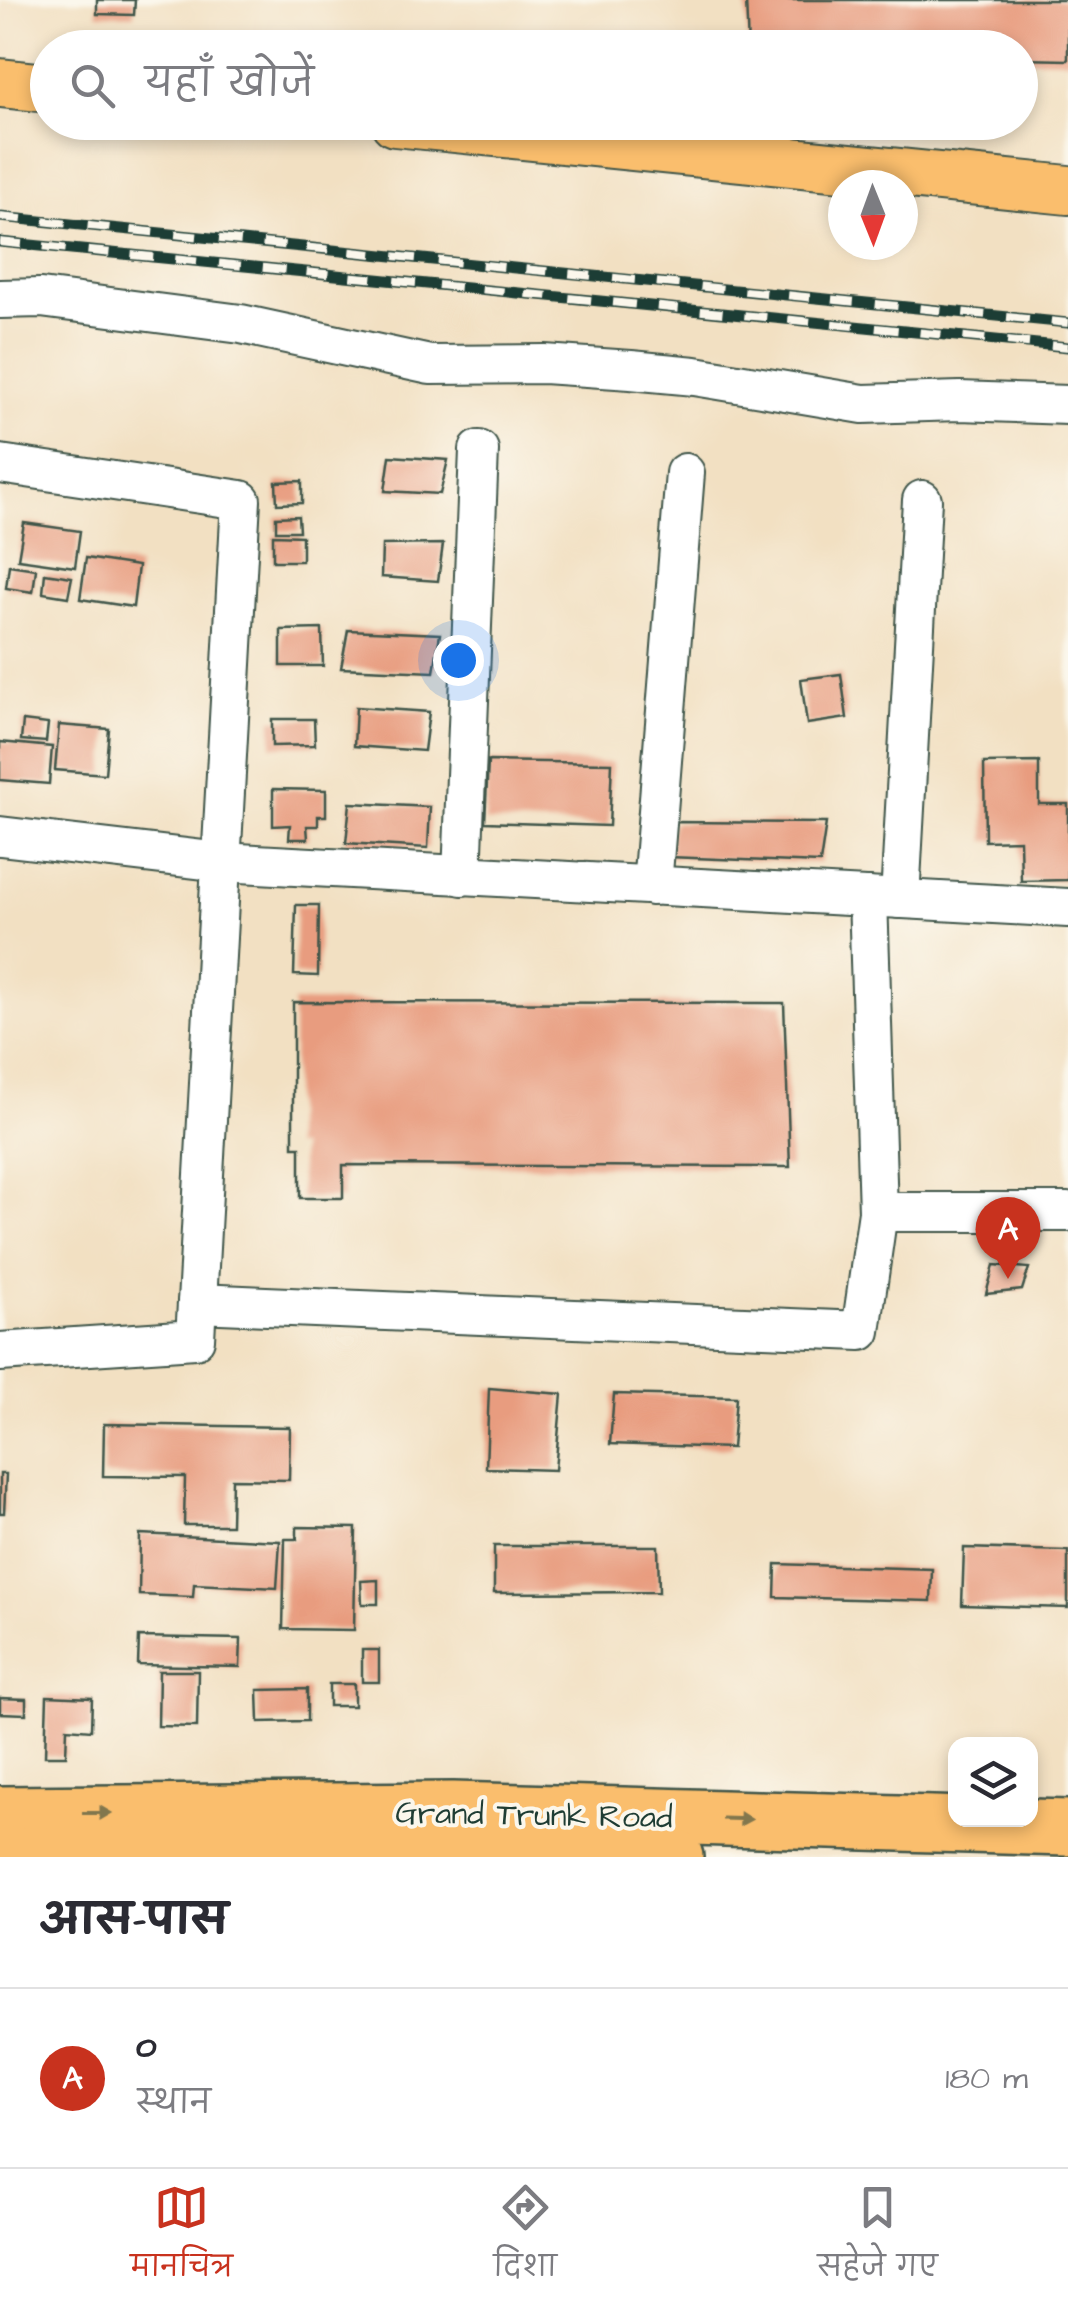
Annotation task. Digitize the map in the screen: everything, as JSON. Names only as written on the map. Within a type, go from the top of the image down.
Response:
[{"type":"highway","name":"Grand Trunk Road","points":[[0,1814],[453,1810],[1068,1828]]},
{"type":"highway","name":"Grand Trunk Road","points":[[0,1855],[675,1857]]},
{"type":"main road","points":[[0,83],[30,86]]},
{"type":"main road","points":[[573,140],[1068,190]]},
{"type":"street","points":[[0,299],[41,298],[241,324],[430,365],[544,364],[662,373],[864,404],[1068,405]]},
{"type":"street","points":[[462,876],[479,450]]},
{"type":"street","points":[[0,464],[241,500],[195,1339],[0,1352]]},
{"type":"street","points":[[652,886],[685,473]]},
{"type":"street","points":[[197,1304],[861,1331],[878,1212],[884,898],[922,500]]},
{"type":"street","points":[[0,836],[221,862],[1068,908]]},
{"type":"street","points":[[878,1212],[1068,1212]]},
{"type":"building","points":[[97,0],[135,0],[134,15],[97,14]]},
{"type":"building","points":[[746,0],[1068,0],[1068,60],[1038,59],[1038,30],[747,30]]},
{"type":"building","points":[[390,456],[448,460],[440,494],[385,491]]},
{"type":"building","points":[[302,481],[302,503],[277,504],[276,482]]},
{"type":"building","points":[[298,516],[299,531],[276,531],[276,517]]},
{"type":"building","points":[[24,523],[80,531],[75,567],[18,559]]},
{"type":"building","points":[[273,535],[302,536],[302,561],[273,561]]},
{"type":"building","points":[[443,544],[438,581],[381,577],[382,545]]},
{"type":"building","points":[[86,558],[138,566],[133,607],[80,599]]},
{"type":"building","points":[[9,565],[36,569],[33,592],[6,588]]},
{"type":"building","points":[[45,573],[72,577],[68,597],[43,593]]},
{"type":"building","points":[[322,629],[323,666],[281,666],[281,630]]},
{"type":"building","points":[[348,630],[440,634],[434,672],[341,668]]},
{"type":"building","points":[[841,674],[847,718],[807,724],[801,679]]},
{"type":"building","points":[[356,707],[429,712],[424,751],[354,746]]},
{"type":"building","points":[[272,719],[314,719],[315,745],[272,746]]},
{"type":"building","points":[[23,721],[48,724],[46,742],[21,740]]},
{"type":"building","points":[[59,725],[109,729],[105,774],[55,770]]},
{"type":"building","points":[[0,742],[52,747],[49,784],[0,780]]},
{"type":"building","points":[[488,761],[612,763],[609,826],[485,822]]},
{"type":"building","points":[[1039,762],[1039,804],[1068,804],[1068,880],[1021,881],[1020,840],[985,841],[984,763]]},
{"type":"building","points":[[273,789],[326,790],[326,816],[318,816],[318,826],[307,826],[308,839],[289,839],[290,825],[273,826]]},
{"type":"building","points":[[350,803],[430,807],[428,848],[346,843]]},
{"type":"building","points":[[673,822],[826,823],[820,863],[669,857]]},
{"type":"building","points":[[296,905],[319,905],[318,976],[294,975]]},
{"type":"building","points":[[293,1002],[784,1003],[790,1167],[343,1165],[343,1198],[300,1198],[300,1147],[293,1147]]},
{"type":"building","points":[[994,1265],[1029,1268],[1022,1290],[986,1294]]},
{"type":"building","points":[[489,1388],[562,1394],[555,1470],[486,1468]]},
{"type":"building","points":[[614,1394],[736,1397],[732,1448],[610,1444]]},
{"type":"building","points":[[104,1424],[290,1427],[289,1480],[232,1479],[231,1525],[184,1525],[185,1477],[103,1476]]},
{"type":"building","points":[[0,1474],[6,1474],[4,1513],[0,1513]]},
{"type":"building","points":[[297,1527],[356,1528],[354,1630],[283,1629],[285,1539],[297,1539]]},
{"type":"building","points":[[140,1534],[280,1541],[277,1588],[194,1584],[193,1597],[139,1595]]},
{"type":"building","points":[[494,1546],[658,1546],[659,1592],[494,1593]]},
{"type":"building","points":[[964,1548],[1068,1551],[1068,1608],[962,1605]]},
{"type":"building","points":[[776,1564],[932,1569],[931,1601],[775,1597]]},
{"type":"building","points":[[378,1580],[378,1604],[362,1604],[361,1581]]},
{"type":"building","points":[[139,1637],[241,1639],[240,1667],[138,1665]]},
{"type":"building","points":[[362,1650],[379,1650],[379,1682],[362,1682]]},
{"type":"building","points":[[159,1671],[198,1671],[197,1727],[158,1726]]},
{"type":"building","points":[[329,1684],[354,1684],[354,1706],[329,1706]]},
{"type":"building","points":[[307,1689],[307,1721],[259,1722],[258,1690]]},
{"type":"building","points":[[47,1696],[92,1698],[91,1730],[67,1728],[66,1756],[45,1756]]},
{"type":"building","points":[[0,1698],[26,1699],[26,1714],[0,1713]]},
{"type":"railway","points":[[0,217],[1068,323]]},
{"type":"railway","points":[[0,242],[1068,347]]},
{"type":"place","name":"o","points":[[1008,1279]]}]
